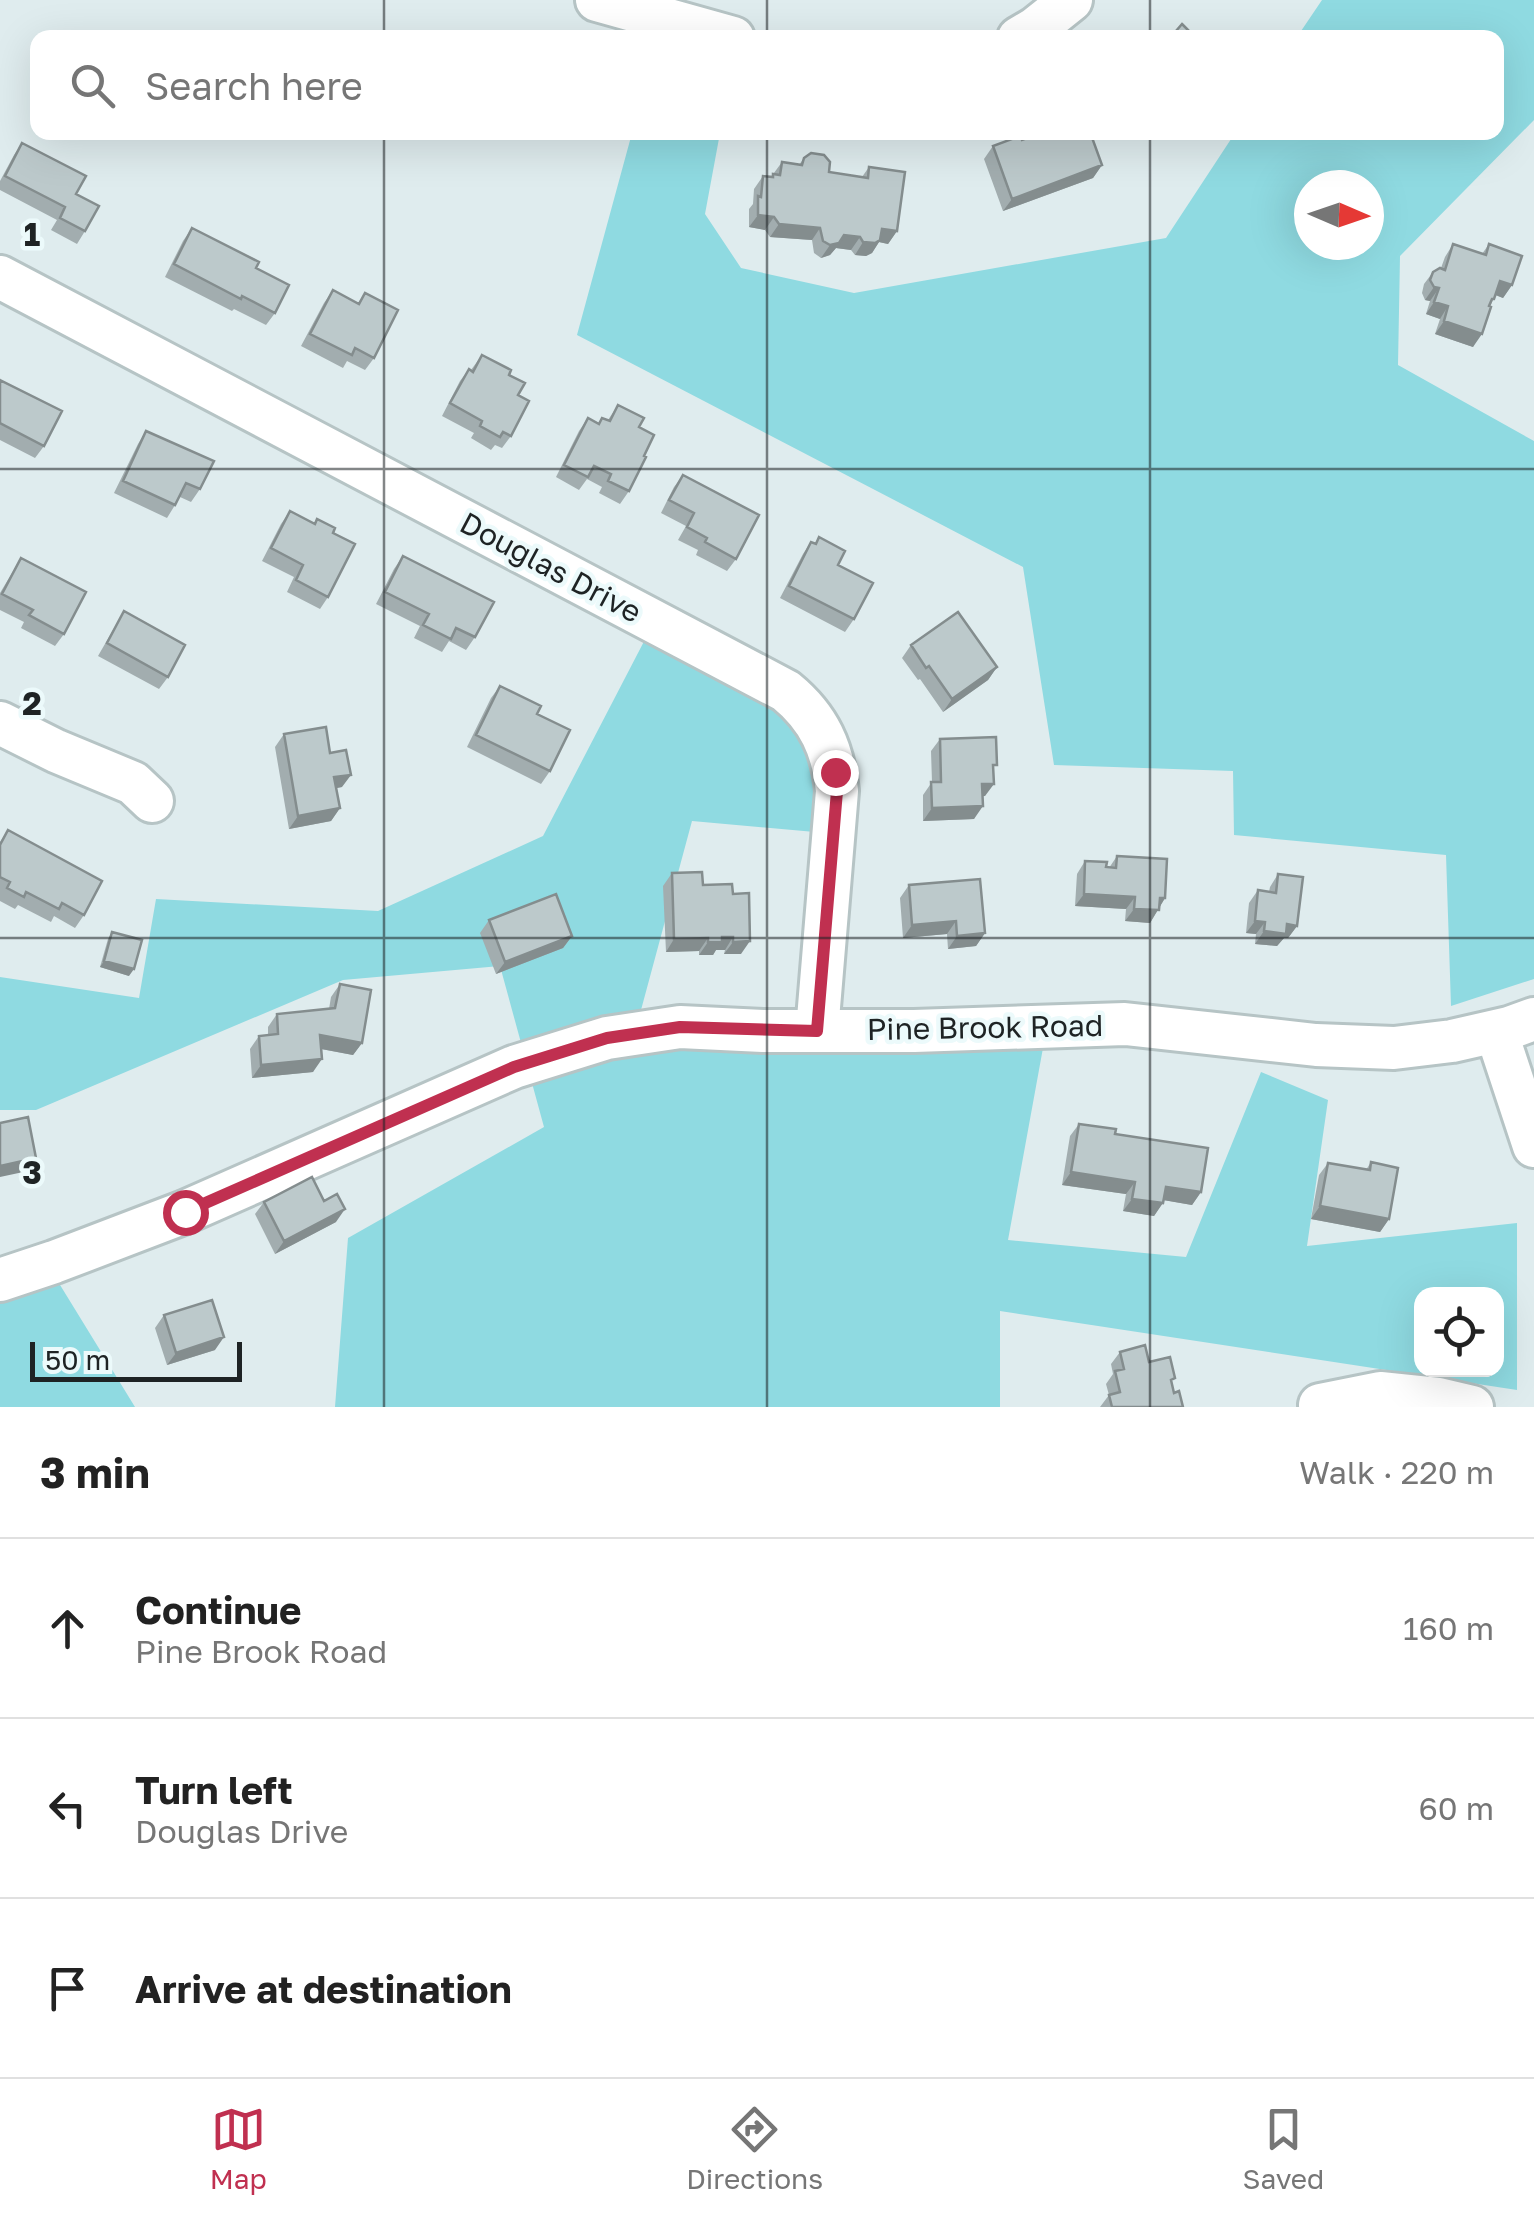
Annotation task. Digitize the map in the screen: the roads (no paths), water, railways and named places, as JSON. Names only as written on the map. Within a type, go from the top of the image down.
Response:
[{"type":"street","points":[[598,0],[705,30]]},
{"type":"street","points":[[1032,30],[1071,0]]},
{"type":"street","name":"Douglas Drive","points":[[0,277],[786,691],[801,704],[824,735],[837,791],[817,1031]]},
{"type":"street","points":[[0,724],[133,782],[152,801]]},
{"type":"street","name":"Pine Brook Road","points":[[0,1280],[185,1212],[514,1067],[607,1038],[680,1027],[914,1031],[1125,1024],[1394,1048],[1452,1042],[1515,1025]]},
{"type":"street","points":[[1515,1025],[1534,1146]]},
{"type":"street","points":[[1320,1404],[1380,1393],[1472,1407]]}]
